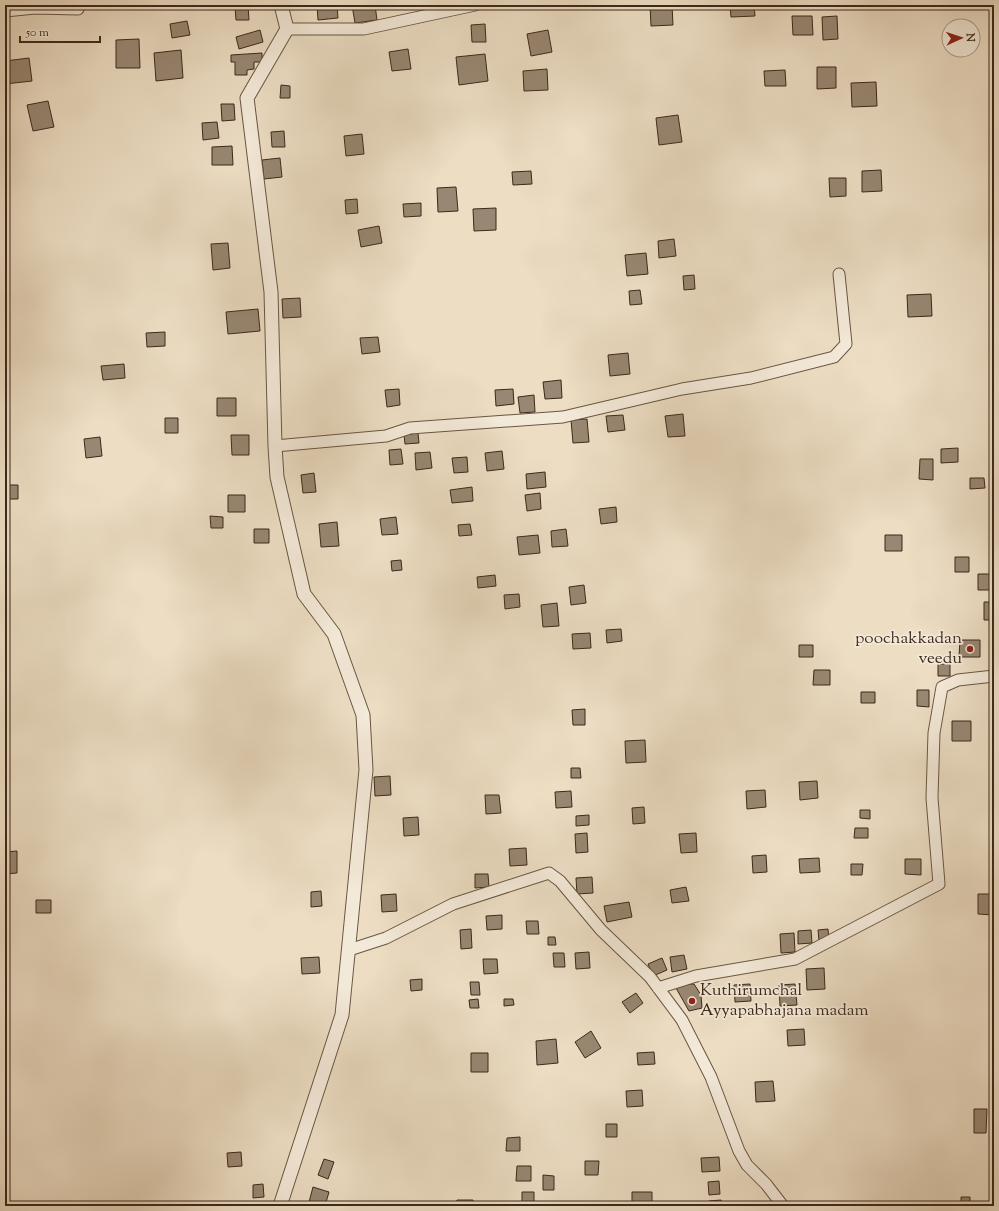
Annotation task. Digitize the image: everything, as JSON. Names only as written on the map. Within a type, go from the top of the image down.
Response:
[{"type":"street","points":[[280,1206],[342,1015],[366,770],[363,716],[334,634],[304,594],[277,477],[271,292],[247,98],[287,29],[281,5]]},
{"type":"street","points":[[287,29],[364,29],[475,5]]},
{"type":"street","points":[[5,11],[35,8],[78,9]]},
{"type":"street","points":[[275,446],[386,436],[410,428],[563,417],[682,390],[751,378],[834,357],[846,344],[838,274]]},
{"type":"street","points":[[658,988],[696,976],[795,958],[939,884],[932,798],[934,733],[942,687],[958,680],[994,676]]},
{"type":"street","points":[[348,950],[386,938],[453,904],[550,873],[560,881],[600,930],[658,988],[682,1020],[711,1077],[739,1151],[747,1165],[766,1184],[783,1206]]},
{"type":"building","points":[[317,5],[337,5],[338,18],[318,20]]},
{"type":"building","points":[[352,5],[375,5],[377,20],[355,23]]},
{"type":"building","points":[[650,5],[672,5],[673,25],[651,26]]},
{"type":"building","points":[[730,5],[754,5],[755,16],[731,17]]},
{"type":"building","points":[[248,6],[249,20],[236,20],[235,7]]},
{"type":"building","points":[[792,16],[812,16],[813,35],[793,35]]},
{"type":"building","points":[[837,16],[838,39],[823,40],[822,17]]},
{"type":"building","points":[[187,21],[190,35],[172,38],[170,24]]},
{"type":"building","points":[[485,24],[486,42],[472,42],[471,25]]},
{"type":"building","points":[[260,30],[263,42],[239,49],[236,37]]},
{"type":"building","points":[[548,30],[552,52],[531,56],[527,34]]},
{"type":"building","points":[[139,39],[140,68],[116,68],[116,40]]},
{"type":"building","points":[[408,49],[411,69],[392,71],[389,52]]},
{"type":"building","points":[[181,50],[183,78],[156,81],[154,53]]},
{"type":"building","points":[[262,53],[262,62],[254,62],[254,69],[247,70],[247,75],[235,75],[235,62],[231,62],[231,55]]},
{"type":"building","points":[[485,54],[488,81],[459,85],[456,57]]},
{"type":"building","points":[[29,58],[32,81],[5,84],[5,61]]},
{"type":"building","points":[[817,67],[836,67],[836,88],[817,89]]},
{"type":"building","points":[[547,69],[548,90],[524,91],[523,71]]},
{"type":"building","points":[[785,70],[786,86],[765,86],[764,71]]},
{"type":"building","points":[[876,82],[877,106],[852,107],[851,83]]},
{"type":"building","points":[[281,85],[290,86],[290,98],[280,98]]},
{"type":"building","points":[[48,101],[54,127],[33,131],[27,105]]},
{"type":"building","points":[[221,104],[234,104],[235,120],[222,121]]},
{"type":"building","points":[[678,115],[682,142],[659,145],[656,118]]},
{"type":"building","points":[[217,122],[219,138],[203,140],[202,123]]},
{"type":"building","points":[[284,131],[285,147],[272,147],[271,132]]},
{"type":"building","points":[[362,134],[364,154],[346,156],[344,136]]},
{"type":"building","points":[[232,146],[233,165],[212,165],[212,147]]},
{"type":"building","points":[[280,158],[282,177],[264,179],[262,160]]},
{"type":"building","points":[[881,170],[882,191],[862,192],[862,171]]},
{"type":"building","points":[[531,171],[532,184],[513,185],[512,172]]},
{"type":"building","points":[[829,178],[846,178],[846,196],[830,197]]},
{"type":"building","points":[[456,187],[458,211],[438,212],[437,188]]},
{"type":"building","points":[[357,199],[358,213],[346,214],[345,200]]},
{"type":"building","points":[[421,203],[421,216],[404,217],[403,204]]},
{"type":"building","points":[[496,208],[496,230],[474,231],[473,209]]},
{"type":"building","points":[[379,226],[382,243],[361,247],[358,230]]},
{"type":"building","points":[[674,239],[676,256],[659,258],[658,241]]},
{"type":"building","points":[[228,243],[230,268],[213,270],[211,244]]},
{"type":"building","points":[[646,253],[648,274],[627,276],[625,255]]},
{"type":"building","points":[[694,275],[695,289],[684,290],[683,276]]},
{"type":"building","points":[[640,290],[642,304],[630,305],[629,291]]},
{"type":"building","points":[[931,294],[932,316],[908,317],[907,295]]},
{"type":"building","points":[[300,298],[301,317],[283,318],[282,299]]},
{"type":"building","points":[[258,309],[260,331],[228,334],[226,312]]},
{"type":"building","points":[[165,332],[165,346],[147,347],[146,333]]},
{"type":"building","points":[[378,337],[380,352],[362,354],[360,338]]},
{"type":"building","points":[[628,353],[630,374],[610,376],[608,355]]},
{"type":"building","points":[[124,364],[125,378],[103,380],[101,366]]},
{"type":"building","points":[[561,380],[562,398],[545,399],[543,382]]},
{"type":"building","points":[[399,389],[400,405],[387,407],[385,390]]},
{"type":"building","points":[[513,389],[514,404],[496,406],[495,390]]},
{"type":"building","points":[[534,395],[535,412],[520,413],[518,397]]},
{"type":"building","points":[[217,398],[236,398],[236,416],[217,416]]},
{"type":"building","points":[[683,414],[685,436],[668,437],[665,416]]},
{"type":"building","points":[[623,415],[625,430],[608,432],[606,416]]},
{"type":"building","points":[[165,418],[178,418],[178,433],[165,433]]},
{"type":"building","points":[[587,419],[589,442],[573,443],[571,420]]},
{"type":"building","points":[[418,433],[419,443],[405,444],[404,435]]},
{"type":"building","points":[[231,435],[249,435],[249,455],[232,455]]},
{"type":"building","points":[[100,437],[102,456],[86,458],[84,439]]},
{"type":"building","points":[[958,448],[958,462],[941,463],[941,449]]},
{"type":"building","points":[[401,449],[403,464],[390,465],[389,450]]},
{"type":"building","points":[[502,451],[504,469],[487,471],[485,453]]},
{"type":"building","points":[[430,452],[432,468],[416,470],[415,453]]},
{"type":"building","points":[[467,457],[468,472],[454,473],[452,458]]},
{"type":"building","points":[[920,459],[933,459],[933,480],[919,479]]},
{"type":"building","points":[[545,472],[546,487],[527,489],[526,474]]},
{"type":"building","points":[[314,473],[316,492],[303,493],[301,475]]},
{"type":"building","points":[[970,478],[984,478],[985,488],[970,489]]},
{"type":"building","points":[[5,485],[18,485],[18,499],[5,499]]},
{"type":"building","points":[[472,487],[473,501],[452,503],[450,490]]},
{"type":"building","points":[[540,493],[541,509],[527,511],[525,495]]},
{"type":"building","points":[[228,495],[245,495],[245,512],[228,512]]},
{"type":"building","points":[[616,507],[617,522],[601,524],[599,509]]},
{"type":"building","points":[[210,516],[223,517],[223,528],[211,528]]},
{"type":"building","points":[[396,517],[398,534],[382,535],[380,519]]},
{"type":"building","points":[[337,522],[339,546],[321,547],[319,524]]},
{"type":"building","points":[[470,524],[472,535],[459,536],[458,525]]},
{"type":"building","points":[[254,529],[269,529],[269,543],[254,543]]},
{"type":"building","points":[[566,529],[568,546],[552,547],[551,531]]},
{"type":"building","points":[[538,535],[540,553],[519,555],[517,537]]},
{"type":"building","points":[[885,535],[902,535],[902,551],[885,551]]},
{"type":"building","points":[[955,557],[969,557],[969,572],[955,572]]},
{"type":"building","points":[[401,560],[402,570],[392,571],[391,561]]},
{"type":"building","points":[[978,574],[991,574],[991,590],[978,590]]},
{"type":"building","points":[[495,575],[496,586],[478,588],[477,577]]},
{"type":"building","points":[[584,585],[586,603],[571,605],[569,587]]},
{"type":"building","points":[[519,594],[520,607],[505,609],[504,595]]},
{"type":"building","points":[[984,602],[994,602],[994,620],[984,620]]},
{"type":"building","points":[[557,603],[559,626],[543,627],[541,605]]},
{"type":"building","points":[[621,629],[622,641],[607,643],[606,630]]},
{"type":"building","points":[[590,633],[591,648],[573,649],[572,634]]},
{"type":"building","name":"poochakkadan veedu","points":[[960,640],[980,640],[980,657],[959,657]]},
{"type":"building","points":[[799,645],[813,645],[813,657],[799,657]]},
{"type":"building","points":[[938,664],[950,664],[950,676],[938,676]]},
{"type":"building","points":[[814,670],[830,670],[830,685],[813,685]]},
{"type":"building","points":[[917,690],[929,690],[929,707],[917,706]]},
{"type":"building","points":[[861,692],[875,692],[875,703],[861,703]]},
{"type":"building","points":[[585,709],[585,725],[573,725],[572,710]]},
{"type":"building","points":[[952,721],[971,721],[971,741],[952,741]]},
{"type":"building","points":[[645,740],[646,762],[626,763],[625,741]]},
{"type":"building","points":[[571,768],[580,768],[581,778],[571,778]]},
{"type":"building","points":[[390,776],[391,795],[375,796],[374,777]]},
{"type":"building","points":[[817,781],[818,798],[800,800],[799,782]]},
{"type":"building","points":[[765,790],[766,807],[747,809],[746,791]]},
{"type":"building","points":[[571,791],[572,807],[556,808],[555,792]]},
{"type":"building","points":[[485,795],[499,795],[501,813],[486,814]]},
{"type":"building","points":[[644,807],[645,823],[633,824],[632,808]]},
{"type":"building","points":[[860,810],[870,810],[870,819],[860,818]]},
{"type":"building","points":[[589,815],[589,825],[576,826],[576,816]]},
{"type":"building","points":[[418,817],[419,835],[404,836],[403,818]]},
{"type":"building","points":[[855,828],[868,828],[868,838],[854,838]]},
{"type":"building","points":[[587,833],[588,852],[576,853],[575,834]]},
{"type":"building","points":[[696,833],[697,852],[681,853],[679,834]]},
{"type":"building","points":[[526,848],[527,865],[510,866],[509,849]]},
{"type":"building","points":[[17,851],[17,873],[5,874],[5,852]]},
{"type":"building","points":[[766,855],[767,872],[753,873],[752,856]]},
{"type":"building","points":[[819,858],[820,872],[800,873],[799,859]]},
{"type":"building","points":[[905,859],[921,859],[921,875],[905,874]]},
{"type":"building","points":[[851,864],[863,864],[862,875],[851,875]]},
{"type":"building","points":[[475,874],[488,874],[489,887],[475,888]]},
{"type":"building","points":[[592,877],[593,893],[577,894],[576,878]]},
{"type":"building","points":[[686,887],[689,901],[672,903],[670,890]]},
{"type":"building","points":[[321,891],[322,906],[311,907],[311,892]]},
{"type":"building","points":[[396,894],[397,911],[382,912],[381,895]]},
{"type":"building","points":[[978,894],[994,894],[994,915],[978,914]]},
{"type":"building","points":[[36,900],[51,900],[51,913],[36,913]]},
{"type":"building","points":[[629,902],[632,917],[607,922],[604,906]]},
{"type":"building","points":[[502,915],[502,929],[487,930],[486,916]]},
{"type":"building","points":[[526,921],[538,921],[539,934],[527,934]]},
{"type":"building","points":[[471,929],[472,948],[461,949],[460,930]]},
{"type":"building","points":[[828,929],[829,941],[819,941],[818,930]]},
{"type":"building","points":[[811,930],[812,943],[798,944],[798,931]]},
{"type":"building","points":[[794,933],[795,952],[781,953],[780,934]]},
{"type":"building","points":[[548,937],[555,937],[556,945],[548,945]]},
{"type":"building","points":[[589,952],[590,968],[576,969],[575,953]]},
{"type":"building","points":[[553,953],[564,953],[565,967],[554,967]]},
{"type":"building","points":[[684,955],[687,969],[672,972],[670,957]]},
{"type":"building","points":[[319,957],[320,973],[302,974],[301,958]]},
{"type":"building","points":[[662,958],[667,970],[653,976],[648,964]]},
{"type":"building","points":[[483,959],[497,959],[498,973],[484,974]]},
{"type":"building","points":[[824,968],[825,989],[807,990],[806,969]]},
{"type":"building","points":[[422,979],[422,990],[411,991],[410,980]]},
{"type":"building","points":[[470,982],[479,982],[480,995],[471,995]]},
{"type":"building","name":"Kuthirumchal Ayyapabhajana madam","points":[[685,984],[694,984],[701,995],[702,1008],[689,1011],[676,988]]},
{"type":"building","points":[[750,984],[751,1001],[735,1002],[734,985]]},
{"type":"building","points":[[795,984],[797,1005],[780,1006],[779,985]]},
{"type":"building","points":[[636,993],[643,1003],[630,1013],[622,1002]]},
{"type":"building","points":[[478,999],[479,1008],[470,1008],[469,1000]]},
{"type":"building","points":[[504,999],[513,999],[514,1005],[504,1006]]},
{"type":"building","points":[[804,1029],[805,1045],[788,1046],[787,1030]]},
{"type":"building","points":[[591,1031],[601,1048],[585,1058],[575,1042]]},
{"type":"building","points":[[556,1039],[558,1063],[537,1065],[536,1041]]},
{"type":"building","points":[[654,1052],[655,1064],[638,1065],[637,1053]]},
{"type":"building","points":[[471,1053],[488,1053],[488,1072],[471,1072]]},
{"type":"building","points":[[773,1081],[775,1101],[756,1102],[755,1082]]},
{"type":"building","points":[[642,1090],[643,1106],[627,1107],[626,1091]]},
{"type":"building","points":[[974,1109],[987,1109],[986,1133],[974,1133]]},
{"type":"building","points":[[606,1124],[617,1124],[617,1137],[606,1137]]},
{"type":"building","points":[[520,1137],[520,1151],[506,1151],[507,1138]]},
{"type":"building","points":[[241,1152],[242,1166],[228,1167],[227,1153]]},
{"type":"building","points":[[719,1157],[720,1171],[702,1172],[701,1158]]},
{"type":"building","points":[[324,1159],[334,1162],[328,1179],[318,1175]]},
{"type":"building","points":[[585,1161],[599,1161],[598,1175],[585,1175]]},
{"type":"building","points":[[517,1166],[531,1166],[531,1181],[516,1181]]},
{"type":"building","points":[[543,1175],[554,1176],[554,1190],[543,1190]]},
{"type":"building","points":[[719,1181],[720,1194],[709,1195],[708,1182]]},
{"type":"building","points":[[263,1184],[264,1197],[253,1198],[253,1185]]},
{"type":"building","points":[[313,1187],[329,1192],[325,1206],[308,1206]]},
{"type":"building","points":[[522,1192],[534,1192],[534,1206],[522,1206]]},
{"type":"building","points":[[632,1192],[652,1192],[652,1206],[632,1206]]},
{"type":"building","points":[[961,1197],[970,1197],[970,1206],[961,1206]]},
{"type":"building","points":[[457,1200],[473,1200],[472,1206],[457,1206]]},
{"type":"building","points":[[721,1200],[721,1206],[710,1206],[709,1201]]},
{"type":"place","name":"poochakkadan veedu","points":[[970,649]]},
{"type":"place","name":"Kuthirumchal Ayyapabhajana madam","points":[[692,1001]]}]
